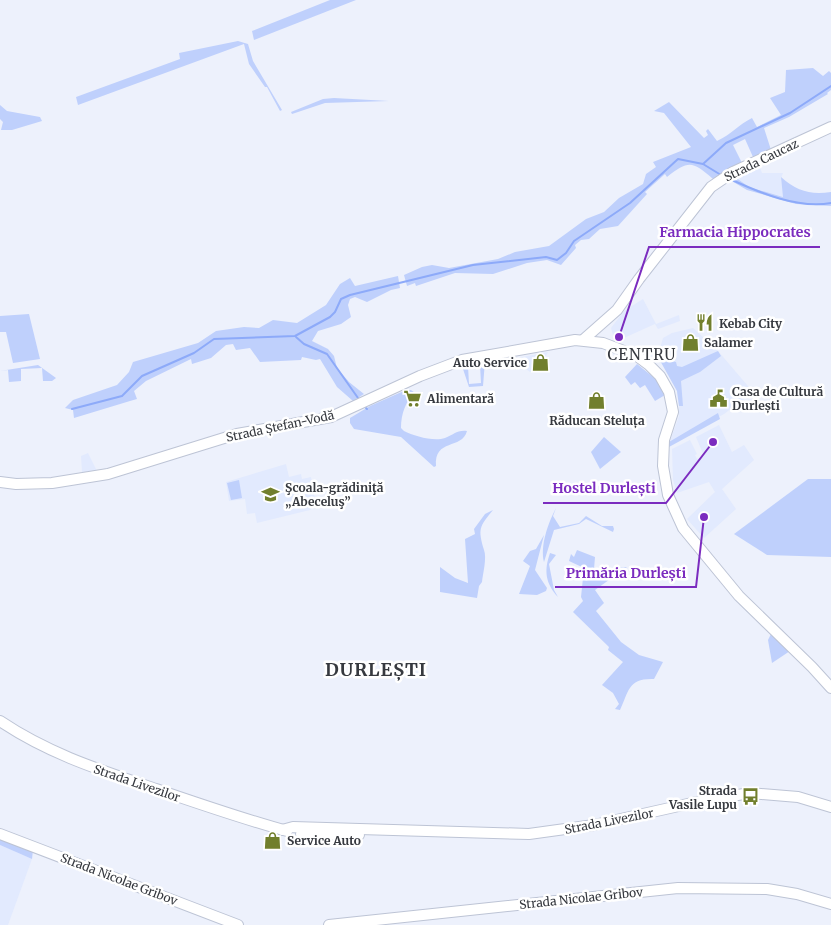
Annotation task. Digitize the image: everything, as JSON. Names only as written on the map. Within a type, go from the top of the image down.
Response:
[{"type":"street","name":"Strada Caucaz","points":[[583,340],[612,316],[701,198],[720,180],[733,172],[831,127]]},
{"type":"street","points":[[603,343],[603,328],[612,316]]},
{"type":"street","points":[[583,340],[603,343],[636,356],[660,376],[669,392],[673,412],[664,440],[663,466],[668,495],[682,528],[745,602],[831,688]]},
{"type":"street","name":"Strada Ștefan-Vodă","points":[[0,482],[25,485],[52,483],[108,474],[237,434],[343,413],[420,376],[462,360],[583,340]]},
{"type":"street","name":"Strada Livezilor","points":[[0,720],[34,743],[74,761],[282,830],[293,826],[371,828],[383,831],[546,833],[612,822],[701,801],[756,793],[798,797],[831,806]]},
{"type":"street","name":"Strada Nicolae Gribov","points":[[0,834],[238,925]]},
{"type":"street","name":"Strada Nicolae Gribov","points":[[329,925],[678,888],[767,889],[797,894],[831,904]]},
{"type":"shaded area","points":[[330,0],[356,0],[254,40],[252,31]]},
{"type":"shaded area","points":[[238,41],[248,44],[253,61],[282,110],[280,111],[267,87],[265,87],[249,64],[244,44],[78,105],[76,97],[180,59],[179,53]]},
{"type":"shaded area","points":[[813,68],[823,76],[829,71],[831,73],[831,90],[828,94],[789,117],[764,128],[771,150],[753,157],[745,139],[733,145],[742,163],[713,179],[700,169],[690,165],[686,165],[667,177],[665,174],[645,192],[647,194],[618,226],[600,229],[589,239],[581,240],[575,245],[576,248],[561,265],[547,260],[527,263],[493,274],[455,273],[416,286],[415,283],[407,286],[404,275],[422,267],[432,265],[449,268],[498,259],[515,252],[549,246],[586,219],[604,212],[619,198],[643,184],[646,174],[656,167],[653,162],[691,147],[664,113],[654,111],[669,102],[704,138],[708,135],[706,131],[708,129],[717,141],[752,118],[757,127],[781,115],[770,98],[785,92],[786,70]]},
{"type":"shaded area","points":[[323,99],[389,101],[325,103],[292,114],[291,112]]},
{"type":"shaded area","points":[[0,105],[7,111],[40,117],[42,121],[12,130],[1,130],[3,122],[0,119]]},
{"type":"shaded area","points":[[753,167],[760,168],[762,173],[783,173],[781,178],[784,197],[749,187],[735,177],[741,177],[744,172]]},
{"type":"shaded area","points":[[735,177],[749,187],[783,197],[781,177],[804,191],[817,193],[831,192],[831,206],[796,204],[747,190],[730,180]]},
{"type":"shaded area","points":[[398,276],[400,288],[391,290],[367,302],[355,297],[350,299],[348,305],[351,317],[341,324],[318,331],[312,341],[328,349],[334,356],[337,368],[349,382],[364,394],[353,401],[337,387],[320,359],[302,357],[301,360],[260,362],[250,348],[236,350],[233,344],[226,345],[211,358],[192,364],[191,359],[146,381],[134,391],[137,399],[74,418],[73,410],[65,408],[73,400],[117,385],[129,372],[133,362],[198,343],[216,331],[244,327],[259,328],[273,320],[297,323],[326,305],[340,284],[350,278],[355,286]]},
{"type":"shaded area","points":[[643,299],[656,324],[679,315],[680,321],[658,329],[655,324],[615,342],[611,328],[624,311]]},
{"type":"shaded area","points":[[29,314],[40,359],[13,363],[6,332],[0,332],[0,316]]},
{"type":"shaded area","points":[[693,328],[718,351],[753,392],[724,414],[669,444],[679,416],[679,406],[677,391],[658,355],[663,338],[672,333]]},
{"type":"shaded area","points":[[718,351],[721,356],[700,372],[681,381],[683,406],[679,406],[677,391],[658,357],[676,362],[677,366],[682,367]]},
{"type":"shaded area","points":[[548,352],[546,356],[548,370],[530,372],[520,364],[522,357]]},
{"type":"shaded area","points":[[485,361],[483,386],[469,387],[462,366],[468,366],[469,384],[481,383],[480,365]]},
{"type":"shaded area","points":[[637,364],[658,381],[665,395],[655,401],[645,385],[640,388],[635,382],[631,385],[625,377]]},
{"type":"shaded area","points":[[38,365],[56,378],[52,381],[43,381],[42,368],[21,369],[21,381],[9,382],[8,370],[0,371]]},
{"type":"shaded area","points":[[406,390],[411,390],[415,393],[409,399],[403,413],[401,428],[404,431],[430,439],[440,439],[460,431],[467,431],[460,441],[439,451],[436,466],[434,467],[401,437],[354,429],[350,423],[350,418],[370,406]]},
{"type":"shaded area","points":[[718,413],[720,419],[669,447],[669,442]]},
{"type":"shaded area","points":[[719,425],[732,452],[744,445],[754,460],[722,489],[736,509],[704,538],[687,519],[715,492],[709,482],[677,493],[673,480],[672,449],[690,440],[697,454],[695,455],[697,459],[704,456],[696,437]]},
{"type":"shaded area","points":[[604,437],[621,452],[600,469],[591,452]]},
{"type":"shaded area","points":[[88,453],[97,471],[82,472],[81,456]]},
{"type":"shaded area","name":"Şcoala-grădiniţă „Abeceluş”","points":[[286,464],[289,477],[301,474],[302,479],[311,477],[316,505],[310,510],[257,523],[255,513],[247,514],[245,499],[229,501],[226,482]]},
{"type":"shaded area","points":[[808,479],[831,479],[831,557],[767,555],[734,534]]},
{"type":"shaded area","points":[[239,480],[242,498],[231,500],[227,483]]},
{"type":"shaded area","points":[[556,508],[553,516],[560,527],[579,523],[586,516],[602,526],[613,526],[613,532],[586,519],[579,524],[554,530],[544,562],[543,549],[546,535],[550,521]]},
{"type":"shaded area","points":[[493,510],[481,528],[485,561],[482,582],[479,586],[477,598],[440,592],[440,567],[455,578],[468,583],[465,539],[475,534],[474,529],[485,514]]},
{"type":"shaded area","points":[[544,535],[535,570],[547,588],[546,591],[537,595],[519,594],[530,566],[523,561],[530,551],[536,549]]},
{"type":"shaded area","points":[[577,550],[595,557],[594,569],[627,567],[595,590],[604,603],[596,611],[621,642],[639,655],[663,662],[654,679],[645,679],[634,683],[620,710],[615,709],[619,704],[613,693],[602,685],[623,662],[608,650],[609,647],[573,612],[583,601],[581,597],[584,568],[569,561],[571,554],[574,557]]},
{"type":"shaded area","points":[[550,553],[556,555],[549,564],[554,590],[558,597],[550,587],[546,571]]},
{"type":"shaded area","points":[[771,634],[790,651],[772,663],[768,640]]},
{"type":"shaded area","points":[[0,837],[33,850],[32,859],[0,845]]},
{"type":"shaded area","points":[[0,845],[32,859],[8,925],[0,925]]},
{"type":"waterway","points":[[72,409],[122,396],[142,376],[194,353],[214,339],[295,336],[330,317],[335,312],[341,299],[350,295],[473,265],[546,257],[557,260],[566,253],[574,241],[630,203],[678,159],[703,164],[726,143],[790,113],[831,86]]},
{"type":"waterway","points":[[703,164],[721,175]]},
{"type":"waterway","points":[[730,179],[754,190],[792,202],[806,204],[831,203]]},
{"type":"waterway","points":[[296,337],[304,344],[327,354],[358,398]]},
{"type":"place","name":"Kebab City","points":[[705,323]]},
{"type":"place","name":"Farmacia Hippocrates","points":[[619,337]]},
{"type":"place","name":"Salamer","points":[[690,342]]},
{"type":"place","name":"Auto Service","points":[[541,362]]},
{"type":"place","name":"Alimentară","points":[[413,398]]},
{"type":"place","name":"Casa de Cultură Durlești","points":[[718,398]]},
{"type":"place","name":"Răducan Steluța","points":[[597,401]]},
{"type":"place","name":"Hostel Durlești","points":[[713,442]]},
{"type":"place","name":"Şcoala-grădiniţă „Abeceluş”","points":[[271,494]]},
{"type":"place","name":"Primăria Durlești","points":[[704,517]]},
{"type":"place","name":"Strada Vasile Lupu","points":[[751,797]]},
{"type":"place","name":"Service Auto","points":[[273,840]]},
{"type":"district","name":"CENTRU","points":[[642,354]]},
{"type":"district","name":"DURLEȘTI","points":[[376,669]]}]
